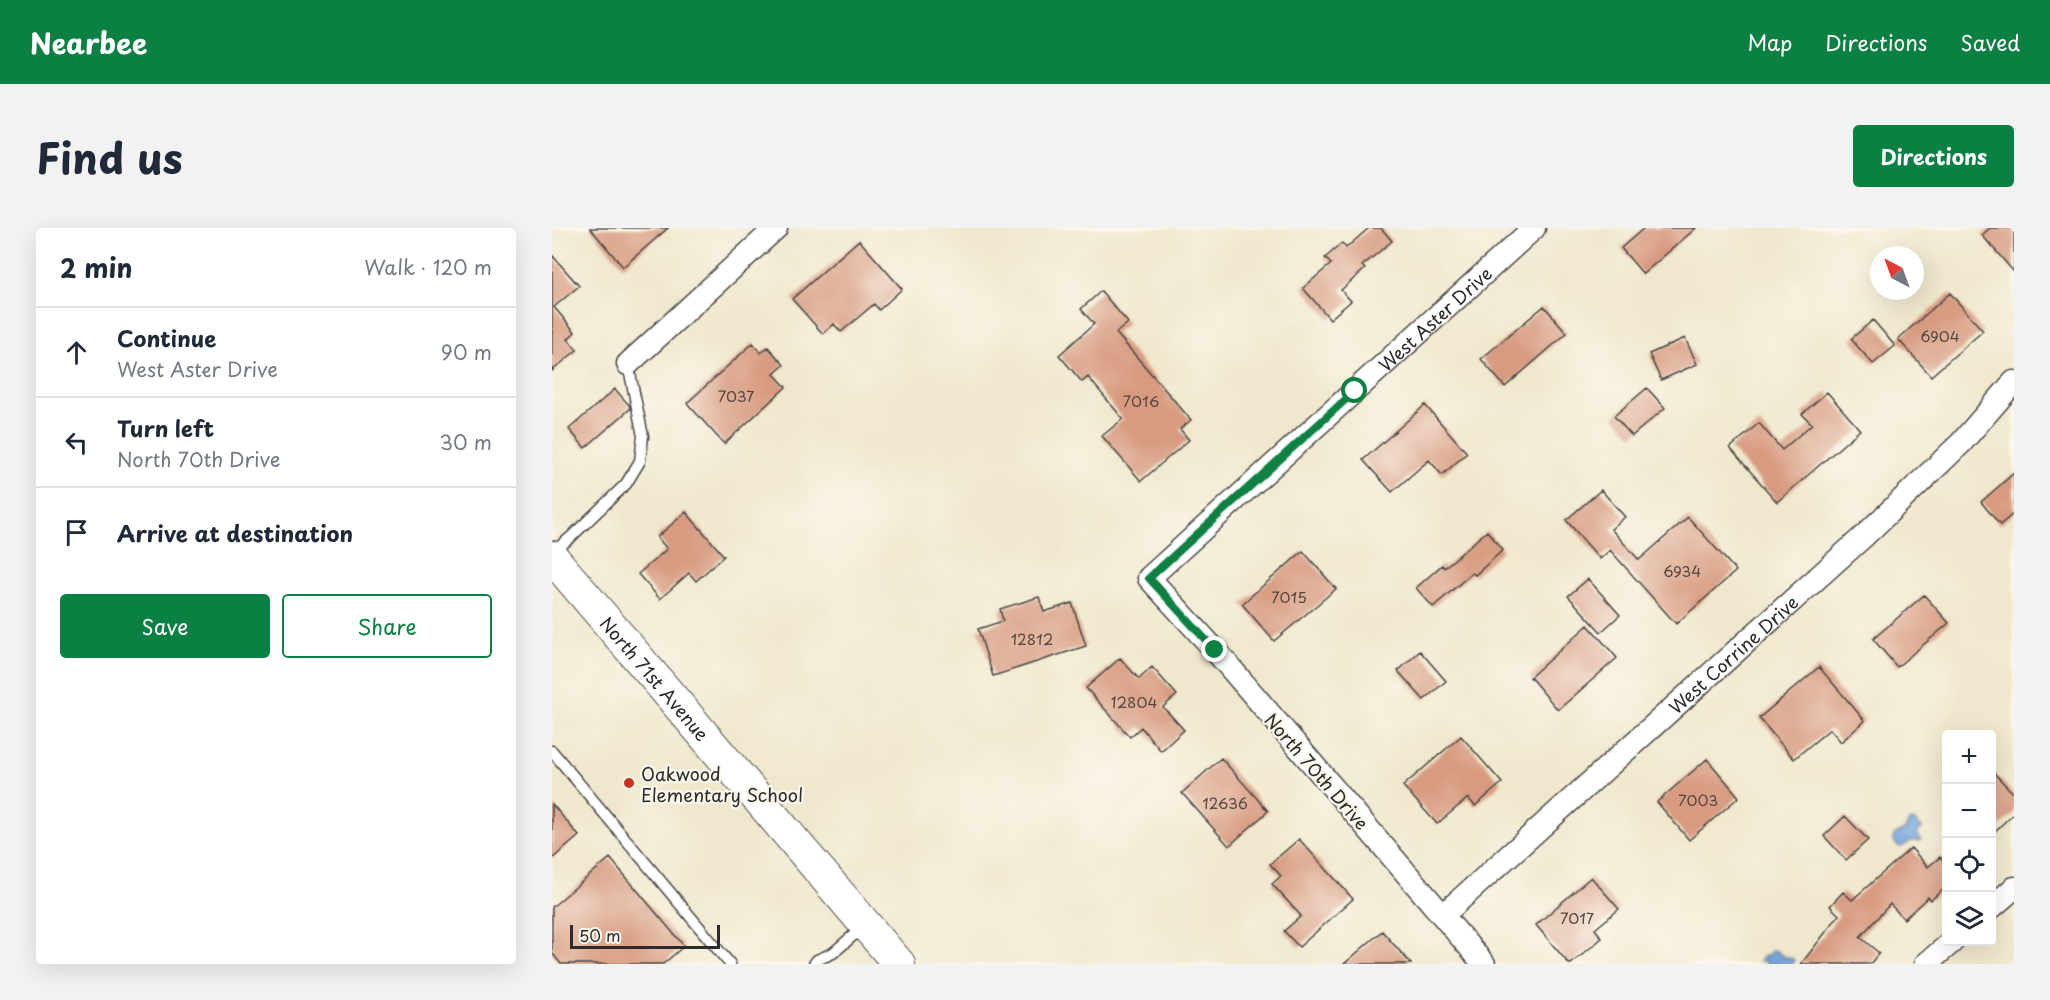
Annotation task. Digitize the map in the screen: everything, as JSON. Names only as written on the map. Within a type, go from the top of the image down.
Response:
[{"type":"street","points":[[628,364],[776,228]]},
{"type":"street","name":"West Aster Drive","points":[[1149,578],[1534,228]]},
{"type":"street","name":"West Corrine Drive","points":[[1443,915],[1864,536],[1961,443],[2014,382]]},
{"type":"street","name":"North 71st Avenue","points":[[558,567],[898,964]]},
{"type":"street","name":"North 70th Drive","points":[[1149,578],[1215,650],[1485,964]]},
{"type":"street","points":[[1996,904],[2014,888]]},
{"type":"street","points":[[1926,964],[1947,946]]},
{"type":"lane","points":[[558,567],[571,537],[626,484],[640,461],[643,436],[628,364]]},
{"type":"lane","points":[[552,751],[730,964]]},
{"type":"lane","points":[[814,964],[817,960],[833,953],[865,925]]},
{"type":"water","points":[[1911,821],[1915,821],[1922,828],[1917,834],[1921,839],[1911,841],[1902,847],[1897,846],[1893,839],[1895,834],[1905,830]]},
{"type":"water","points":[[1775,950],[1795,960],[1793,964],[1766,964],[1766,961],[1760,961],[1762,957]]},
{"type":"building","points":[[590,228],[668,228],[623,267]]},
{"type":"building","points":[[1369,228],[1381,228],[1392,241],[1362,266],[1365,269],[1341,290],[1351,301],[1330,319],[1303,288],[1331,264],[1325,258],[1342,243],[1346,248]]},
{"type":"building","points":[[1644,228],[1696,228],[1643,274],[1621,248]]},
{"type":"building","points":[[1990,228],[2014,228],[2014,272],[1982,235]]},
{"type":"building","points":[[859,240],[902,289],[879,310],[874,304],[841,332],[834,324],[823,334],[792,299]]},
{"type":"building","points":[[552,255],[579,286],[554,307],[575,332],[568,339],[577,350],[552,371]]},
{"type":"building","points":[[1101,291],[1128,323],[1116,333],[1191,420],[1180,429],[1189,440],[1141,481],[1102,436],[1123,419],[1088,377],[1082,382],[1059,355],[1094,324],[1081,309]]},
{"type":"building","points":[[1950,293],[1983,331],[1931,376],[1898,339]]},
{"type":"building","points":[[1544,306],[1567,333],[1505,387],[1481,359]]},
{"type":"building","points":[[1873,320],[1895,346],[1873,364],[1851,339]]},
{"type":"building","points":[[1685,338],[1697,364],[1661,380],[1649,354]]},
{"type":"building","points":[[753,343],[761,353],[768,347],[784,365],[774,374],[786,387],[724,444],[687,403]]},
{"type":"building","points":[[1647,388],[1665,408],[1632,436],[1614,416]]},
{"type":"building","points":[[615,389],[630,409],[585,448],[569,429]]},
{"type":"building","points":[[1827,392],[1860,430],[1777,502],[1730,448],[1759,423],[1782,450],[1812,424],[1802,414]]},
{"type":"building","points":[[1425,405],[1467,453],[1442,475],[1429,460],[1392,492],[1363,460]]},
{"type":"building","points":[[2014,473],[2014,513],[2000,525],[1981,502]]},
{"type":"building","points":[[1601,490],[1625,517],[1611,529],[1639,560],[1688,517],[1736,571],[1676,624],[1610,550],[1600,559],[1566,520]]},
{"type":"building","points":[[686,512],[724,556],[696,581],[689,573],[660,599],[638,574],[667,549],[657,537]]},
{"type":"building","points":[[1487,531],[1503,550],[1433,607],[1416,588],[1442,565],[1444,568]]},
{"type":"building","points":[[1303,551],[1336,589],[1274,641],[1242,604]]},
{"type":"building","points":[[1588,579],[1620,615],[1601,632],[1568,596]]},
{"type":"building","points":[[1924,595],[1949,623],[1897,667],[1873,639]]},
{"type":"building","points":[[1039,597],[1044,612],[1072,603],[1086,646],[993,676],[978,629],[1003,621],[1000,609]]},
{"type":"building","points":[[1588,625],[1617,658],[1558,710],[1530,677]]},
{"type":"building","points":[[1420,651],[1446,681],[1424,700],[1398,671]]},
{"type":"building","points":[[1120,658],[1139,679],[1152,667],[1177,695],[1163,707],[1184,730],[1161,751],[1141,727],[1130,737],[1086,688]]},
{"type":"building","points":[[1819,667],[1865,721],[1841,742],[1830,729],[1794,759],[1759,718]]},
{"type":"building","points":[[1461,736],[1502,783],[1475,806],[1468,798],[1437,824],[1403,786]]},
{"type":"building","points":[[1221,758],[1268,811],[1229,846],[1182,793]]},
{"type":"building","points":[[1707,759],[1739,797],[1689,840],[1657,802]]},
{"type":"building","points":[[1996,775],[2014,794],[2014,813],[1996,830]]},
{"type":"building","points":[[552,804],[579,836],[552,859]]},
{"type":"building","points":[[1845,816],[1868,840],[1846,860],[1824,836]]},
{"type":"building","points":[[1299,839],[1353,899],[1299,947],[1284,931],[1301,916],[1272,884],[1281,876],[1270,864]]},
{"type":"building","points":[[1911,848],[1928,867],[1940,857],[1942,859],[1942,890],[1931,900],[1928,897],[1904,919],[1890,904],[1860,937],[1879,953],[1870,964],[1801,964],[1839,915],[1830,906],[1843,892],[1852,900]]},
{"type":"building","points":[[610,858],[684,946],[663,964],[561,964],[552,953],[552,907]]},
{"type":"building","points":[[1591,877],[1619,909],[1595,929],[1602,938],[1569,964],[1536,925]]},
{"type":"building","points":[[1382,931],[1411,964],[1344,964]]},
{"type":"place","name":"Oakwood Elementary School","points":[[629,783]]},
{"type":"route","points":[[1215,650],[1149,578],[1355,391]]}]
